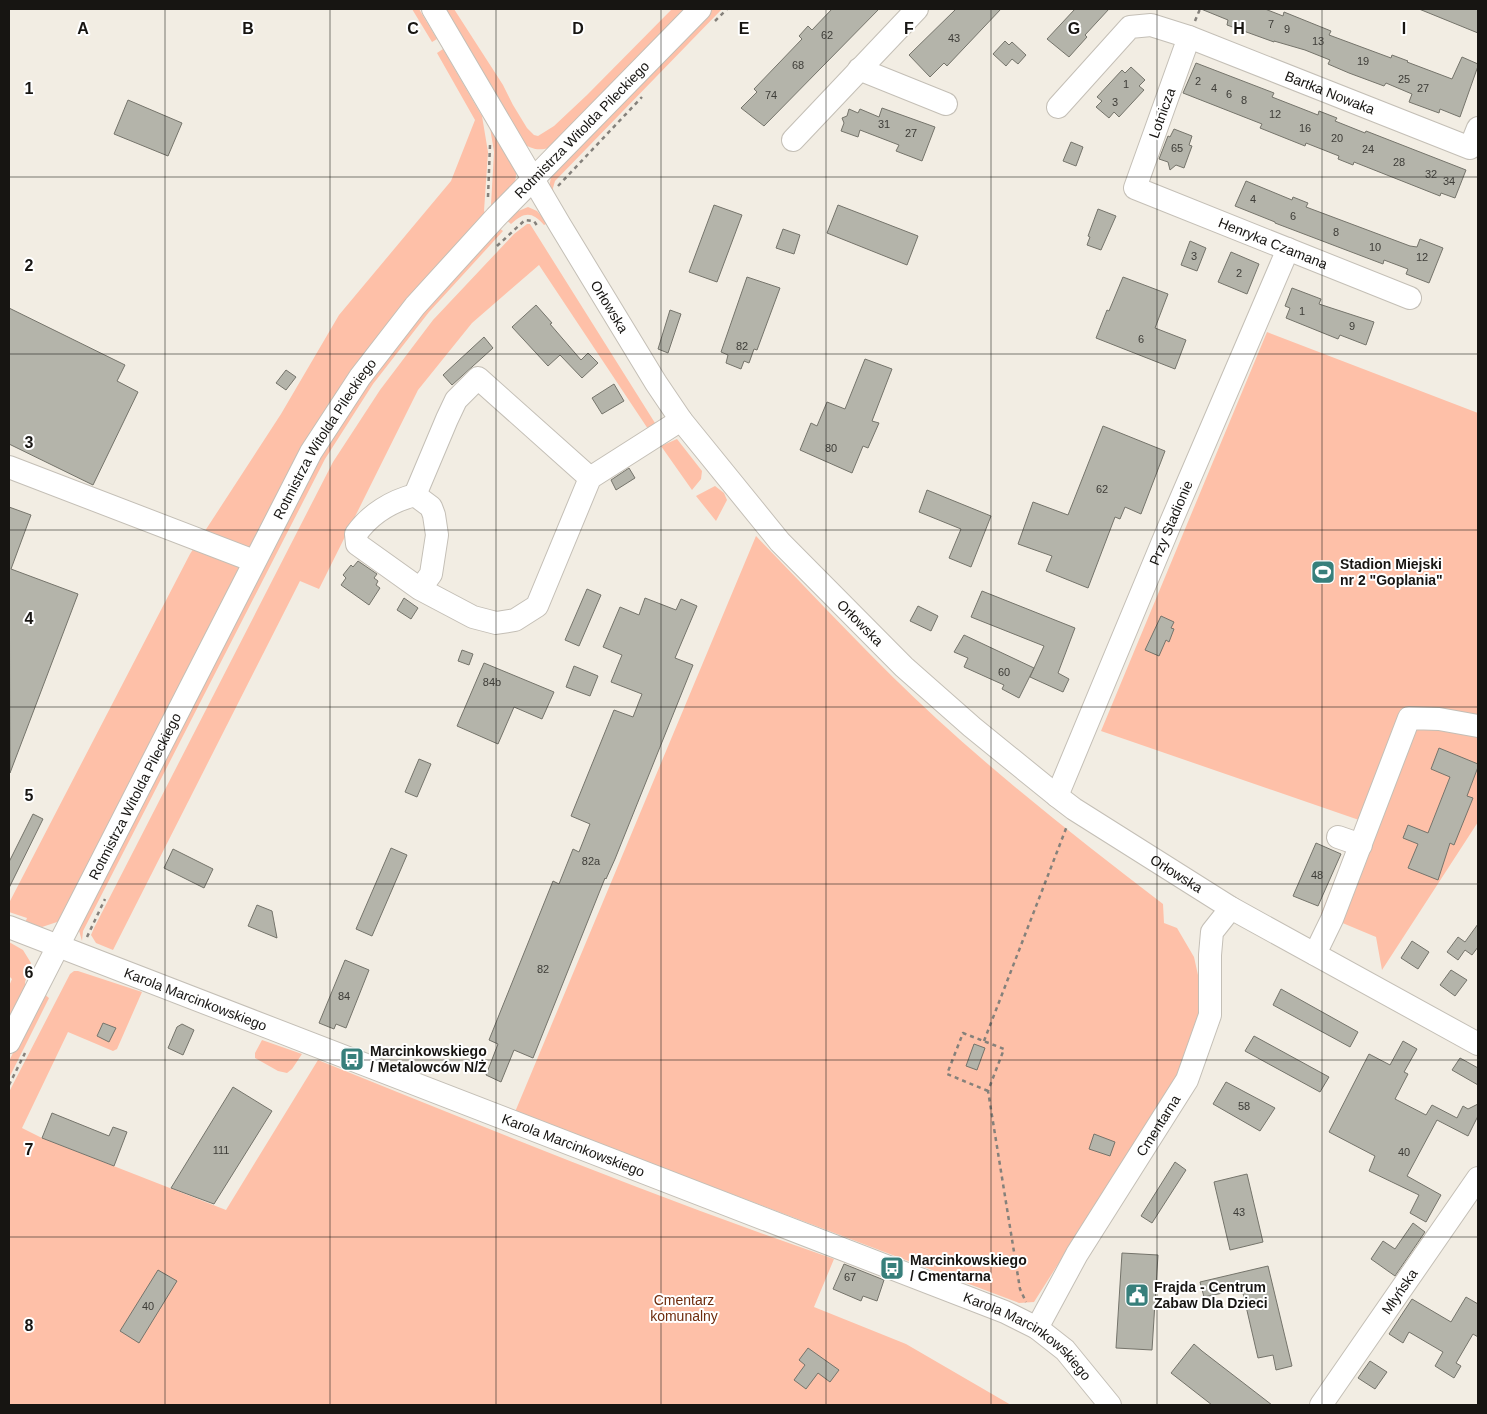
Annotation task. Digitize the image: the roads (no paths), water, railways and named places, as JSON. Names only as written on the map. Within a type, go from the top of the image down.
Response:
[{"type":"street","name":"Orłowska","points":[[433,9],[651,375],[681,420],[780,542],[911,673],[972,727],[1065,802],[1231,908],[1478,1044]]},
{"type":"street","points":[[793,140],[917,9]]},
{"type":"street","name":"Rotmistrza Witolda Pileckiego","points":[[17,1047],[58,946],[254,561],[311,452],[360,377],[415,306],[496,217],[707,16]]},
{"type":"street","name":"Bartka Nowaka","points":[[1058,107],[1130,27],[1151,25],[1474,138]]},
{"type":"street","name":"Lotnicza","points":[[1135,188],[1189,38]]},
{"type":"street","points":[[859,69],[946,104]]},
{"type":"street","name":"Henryka Czamana","points":[[1135,188],[1410,298]]},
{"type":"street","name":"Przy Stadionie","points":[[1065,802],[1171,522],[1288,249]]},
{"type":"street","points":[[415,495],[456,400],[478,378],[590,478]]},
{"type":"street","points":[[415,495],[385,507],[363,523],[356,534],[357,544],[420,589],[473,617],[496,623],[515,620],[537,606],[590,478],[681,420]]},
{"type":"street","points":[[9,467],[254,561]]},
{"type":"street","points":[[415,495],[431,507],[437,536],[431,574],[420,589]]},
{"type":"street","points":[[1315,954],[1329,926],[1410,718],[1439,719],[1478,726]]},
{"type":"street","points":[[1338,837],[1361,845]]},
{"type":"street","name":"Cmentarna","points":[[1037,1328],[1077,1254],[1187,1080],[1210,1016],[1212,932],[1231,908]]},
{"type":"street","name":"Karola Marcinkowskiego","points":[[9,927],[1005,1312],[1037,1328],[1065,1350],[1110,1405]]},
{"type":"street","name":"Młyńska","points":[[1321,1405],[1478,1178]]},
{"type":"place","name":"Stadion Miejski nr 2 \"Goplania\"","points":[[1323,572]]},
{"type":"place","name":"Marcinkowskiego / Metalowców N/Ż","points":[[352,1059]]},
{"type":"place","name":"Marcinkowskiego / Cmentarna","points":[[892,1268]]},
{"type":"place","name":"Frajda - Centrum Zabaw Dla Dzieci","points":[[1137,1295]]},
{"type":"park label","name":"Cmentarz komunalny","points":[[684,1308]]}]
